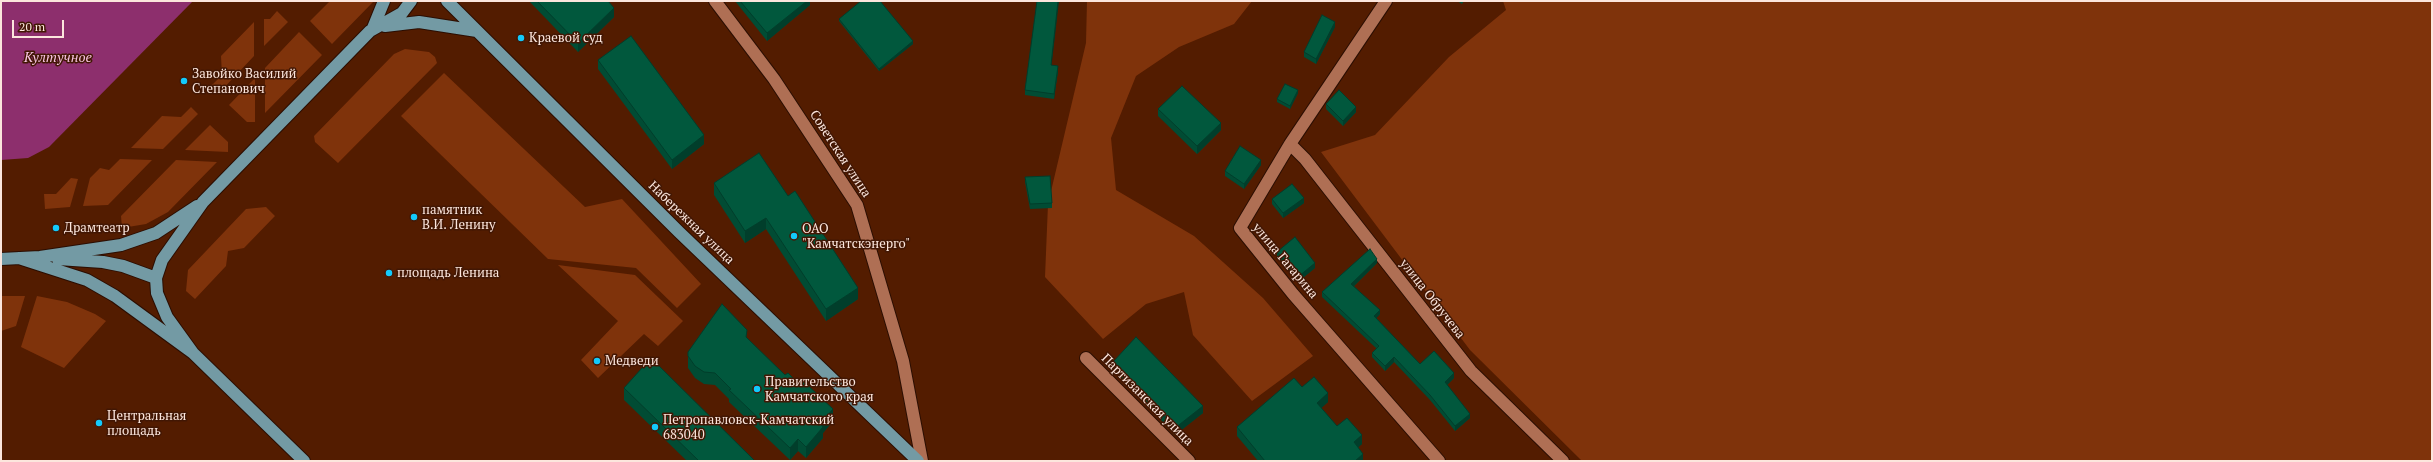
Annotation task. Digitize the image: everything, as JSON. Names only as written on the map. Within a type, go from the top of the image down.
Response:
[{"type":"main road","points":[[373,28],[384,1]]},
{"type":"main road","points":[[193,353],[161,306],[157,293],[156,278],[162,260],[203,202],[373,28],[402,13],[411,1]]},
{"type":"main road","name":"Набережная улица","points":[[447,1],[679,232],[918,461]]},
{"type":"main road","points":[[373,28],[419,22],[477,31]]},
{"type":"main road","points":[[1,259],[40,257],[121,245],[156,233],[203,202]]},
{"type":"main road","points":[[40,257],[103,262],[122,266],[156,278]]},
{"type":"main road","points":[[19,258],[87,280],[115,296],[193,353],[304,461]]},
{"type":"street","name":"Советская улица","points":[[715,1],[774,79],[857,205],[903,361],[922,461]]},
{"type":"street","name":"улица Гагарина","points":[[1386,1],[1290,144],[1240,228],[1293,294],[1439,461]]},
{"type":"street","name":"улица Обручева","points":[[1290,144],[1304,159],[1471,371],[1563,461]]},
{"type":"street","name":"Партизанская улица","points":[[1086,358],[1189,461]]},
{"type":"shaded area","points":[[330,1],[374,1],[332,44],[310,21]]},
{"type":"shaded area","points":[[1087,1],[1252,1],[1234,24],[1179,47],[1136,76],[1111,138],[1116,190],[1194,236],[1263,298],[1313,356],[1252,401],[1193,335],[1184,292],[1146,304],[1103,339],[1045,277],[1048,204],[1086,43]]},
{"type":"shaded area","points":[[1503,1],[2432,1],[2432,461],[1582,461],[1470,350],[1321,152],[1375,135],[1449,57],[1506,10]]},
{"type":"shaded area","points":[[277,11],[288,22],[264,46],[264,19],[270,19]]},
{"type":"shaded area","points":[[254,22],[254,56],[219,93],[211,86],[222,75],[221,56]]},
{"type":"shaded area","points":[[299,32],[322,55],[265,113],[265,68]]},
{"type":"shaded area","points":[[405,49],[429,52],[435,57],[437,63],[338,163],[315,142],[314,136],[394,54]]},
{"type":"shaded area","points":[[444,73],[585,207],[622,199],[701,284],[677,308],[636,268],[548,259],[401,116]]},
{"type":"shaded area","points":[[255,78],[255,122],[247,122],[229,105]]},
{"type":"shaded area","points":[[191,107],[198,114],[163,149],[131,148],[162,116],[181,117]]},
{"type":"shaded area","points":[[210,125],[228,142],[228,152],[185,150]]},
{"type":"shaded area","points":[[120,159],[152,160],[108,205],[83,206],[90,178],[100,168],[109,170]]},
{"type":"shaded area","points":[[176,160],[217,162],[168,212],[146,224],[122,228],[121,216]]},
{"type":"shaded area","points":[[71,178],[78,179],[70,207],[45,209],[44,194],[56,194]]},
{"type":"shaded area","points":[[266,207],[275,216],[244,248],[228,251],[226,266],[195,299],[186,291],[188,270],[246,209]]},
{"type":"shaded area","points":[[558,265],[635,275],[683,321],[658,346],[644,334],[598,378],[581,360],[618,321]]},
{"type":"shaded area","points":[[1,296],[25,296],[16,326],[1,331]]},
{"type":"shaded area","points":[[37,296],[67,302],[95,314],[106,321],[64,368],[21,347]]},
{"type":"water","name":"Култучное","points":[[1,1],[193,1],[49,147],[28,158],[1,160]]},
{"type":"building","points":[[537,1],[608,1],[614,8],[578,43]]},
{"type":"building","points":[[740,1],[807,1],[767,33]]},
{"type":"building","points":[[861,1],[880,1],[913,41],[879,69],[839,19]]},
{"type":"building","points":[[1037,1],[1058,1],[1051,65],[1058,66],[1054,94],[1025,90]]},
{"type":"building","points":[[1322,15],[1335,22],[1316,59],[1304,52]]},
{"type":"building","points":[[631,36],[704,135],[672,160],[598,60]]},
{"type":"building","points":[[1285,84],[1298,90],[1290,106],[1277,99]]},
{"type":"building","points":[[1182,86],[1221,123],[1197,146],[1158,109]]},
{"type":"building","points":[[1339,90],[1356,107],[1343,121],[1326,104]]},
{"type":"building","points":[[1240,146],[1261,160],[1244,184],[1225,171]]},
{"type":"building","name":"ОАО \"Камчатскэнерго\"","points":[[759,153],[788,196],[795,191],[858,288],[826,309],[766,218],[745,231],[714,183]]},
{"type":"building","points":[[1050,176],[1052,203],[1030,204],[1025,177]]},
{"type":"building","points":[[1292,184],[1304,198],[1283,213],[1272,199]]},
{"type":"building","points":[[1295,237],[1315,263],[1299,276],[1277,252]]},
{"type":"building","points":[[1370,249],[1377,259],[1351,284],[1380,310],[1374,316],[1420,364],[1434,351],[1454,373],[1445,382],[1470,414],[1455,426],[1430,395],[1394,357],[1385,366],[1372,353],[1379,346],[1322,292]]},
{"type":"building","points":[[722,304],[747,330],[746,337],[785,375],[788,373],[800,385],[803,381],[833,409],[820,424],[823,427],[806,447],[798,439],[790,448],[729,390],[731,389],[715,373],[704,372],[695,366],[688,356],[688,352]]},
{"type":"building","points":[[1136,337],[1203,406],[1175,428],[1113,362]]},
{"type":"building","points":[[651,358],[755,461],[699,461],[624,388]]},
{"type":"building","points":[[1314,377],[1328,393],[1317,403],[1337,426],[1347,418],[1362,435],[1354,442],[1363,454],[1355,461],[1265,461],[1237,427],[1294,378],[1302,387]]},
{"type":"place","name":"Краевой суд","points":[[521,38]]},
{"type":"place","name":"Завойко Василий Степанович","points":[[184,81]]},
{"type":"place","name":"памятник В.И. Ленину","points":[[414,217]]},
{"type":"place","name":"Драмтеатр","points":[[56,228]]},
{"type":"place","name":"ОАО \"Камчатскэнерго\"","points":[[794,236]]},
{"type":"place","name":"площадь Ленина","points":[[389,273]]},
{"type":"place","name":"Медведи","points":[[597,361]]},
{"type":"place","name":"Правительство Камчатского края","points":[[757,389]]},
{"type":"place","name":"Центральная площадь","points":[[99,423]]},
{"type":"place","name":"Петропавловск-Камчатский 683040","points":[[655,427]]}]
